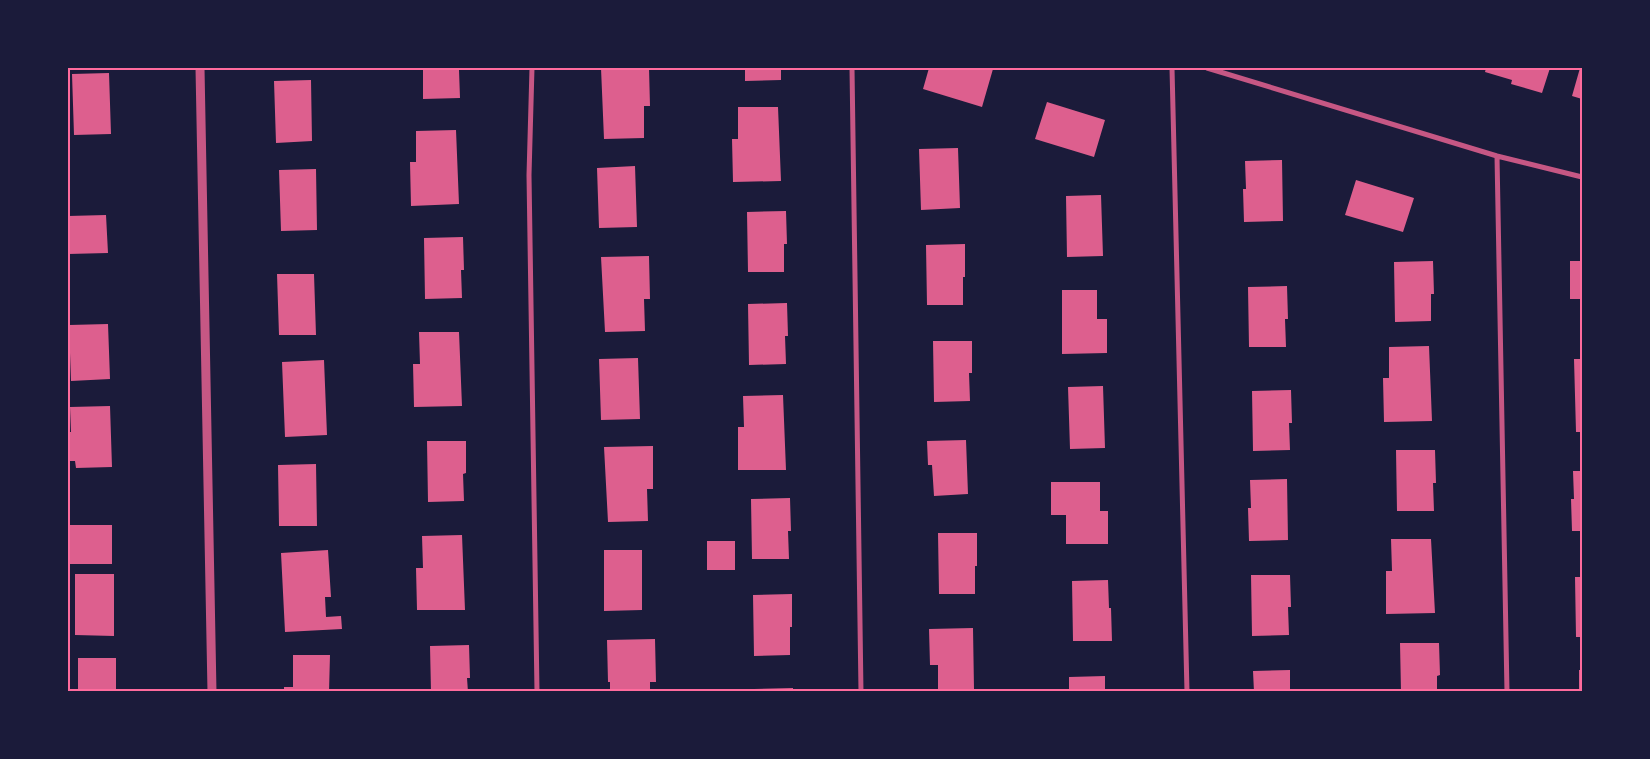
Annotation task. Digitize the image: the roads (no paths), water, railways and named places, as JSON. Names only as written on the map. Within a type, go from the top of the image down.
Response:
[{"type":"street","points":[[200,68],[212,692]]},
{"type":"street","points":[[532,68],[529,175],[537,692]]},
{"type":"street","points":[[852,68],[861,692]]},
{"type":"street","points":[[1172,68],[1187,692]]},
{"type":"street","points":[[1207,68],[1497,156],[1582,177]]},
{"type":"street","points":[[1497,156],[1507,692]]}]
